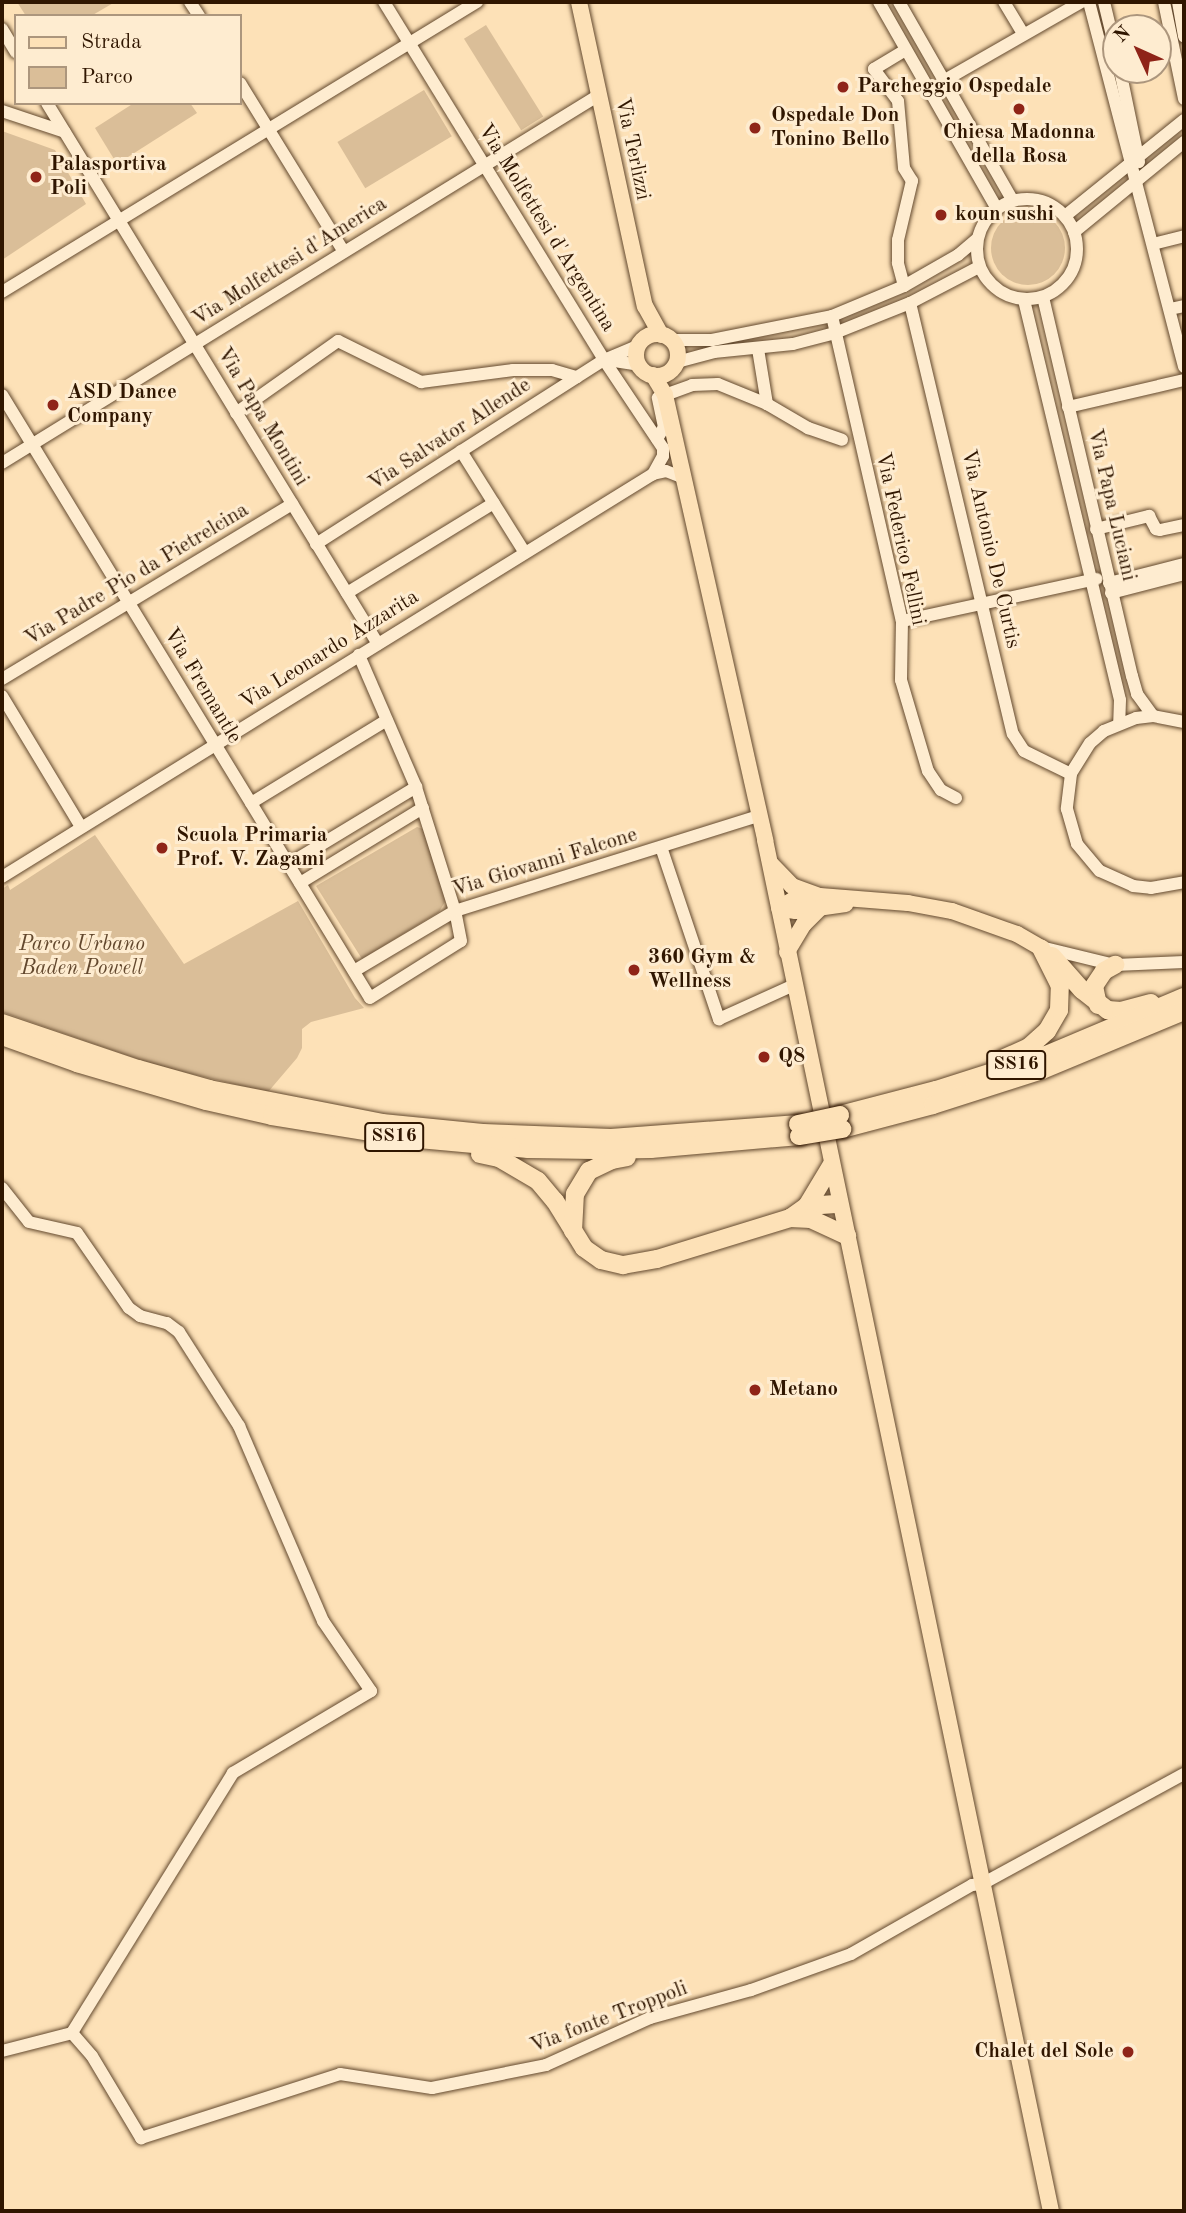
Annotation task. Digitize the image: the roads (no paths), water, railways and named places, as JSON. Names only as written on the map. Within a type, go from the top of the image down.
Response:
[{"type":"highway","points":[[1041,948],[1059,962],[1098,1005],[1121,1011],[1184,995]]},
{"type":"highway","points":[[936,1090],[1029,1047],[1047,1031],[1059,1010],[1060,986],[1041,948]]},
{"type":"highway","points":[[1098,1005],[1094,986],[1104,971],[1115,965]]},
{"type":"highway","name":"SS16","points":[[841,1122],[1090,1039],[1184,995]]},
{"type":"highway","name":"SS16","points":[[2,1036],[76,1063],[206,1101],[310,1123],[408,1138],[568,1150],[711,1145],[933,1105],[1042,1070],[1184,1011]]},
{"type":"highway","name":"SS16","points":[[2,1023],[127,1066],[196,1085],[275,1104],[382,1123],[483,1133],[611,1138],[799,1130]]},
{"type":"highway","points":[[408,1138],[499,1158],[520,1168],[538,1181],[584,1248],[601,1260],[623,1265],[657,1259],[839,1204]]},
{"type":"highway","points":[[573,1231],[575,1194],[589,1171],[612,1160],[711,1145]]},
{"type":"highway","points":[[809,1212],[831,1166]]},
{"type":"highway","points":[[809,1212],[847,1236]]},
{"type":"main road","name":"Via Terlizzi","points":[[579,2],[645,306],[640,343]]},
{"type":"main road","name":"Via Terlizzi","points":[[645,306],[666,337]]},
{"type":"main road","points":[[664,372],[639,365],[636,354],[640,343],[650,336],[666,337],[677,350],[664,372],[665,395],[779,908],[1051,2211]]},
{"type":"main road","points":[[769,862],[779,876],[820,902]]},
{"type":"main road","points":[[779,908],[796,911],[820,902],[879,901],[952,911],[1017,934],[1041,948]]},
{"type":"main road","points":[[787,952],[820,902]]},
{"type":"street","name":"Via Molfettesi d'Argentina","points":[[384,2],[604,359],[657,439]]},
{"type":"street","points":[[3,291],[477,2]]},
{"type":"street","points":[[879,2],[997,209]]},
{"type":"street","points":[[899,2],[1013,201]]},
{"type":"street","points":[[1004,2],[1023,34]]},
{"type":"street","points":[[945,80],[1081,2]]},
{"type":"street","points":[[1089,2],[1135,159]]},
{"type":"street","points":[[1164,2],[1184,99]]},
{"type":"street","points":[[1178,2],[1184,36]]},
{"type":"street","points":[[2,29],[14,49]]},
{"type":"street","points":[[904,286],[898,263],[898,240],[912,181],[904,168],[898,101],[874,69],[903,45],[915,30]]},
{"type":"street","points":[[1122,84],[1137,180],[1184,367]]},
{"type":"street","points":[[242,86],[344,252]]},
{"type":"street","name":"Via Molfettesi d'America","points":[[2,463],[599,95]]},
{"type":"street","name":"Via Papa Montini","points":[[48,105],[377,644]]},
{"type":"street","points":[[2,111],[65,132]]},
{"type":"street","points":[[1065,216],[1184,120]]},
{"type":"street","points":[[1074,232],[1184,142]]},
{"type":"street","points":[[666,337],[712,340],[832,316],[904,286],[958,255],[977,239],[988,217],[1013,201],[1041,201],[1065,216],[1074,232],[1077,248],[1072,271],[1057,290],[1043,297],[1024,300],[997,290],[979,267],[977,239]]},
{"type":"street","points":[[1153,244],[1184,236]]},
{"type":"street","points":[[653,474],[663,456],[657,439],[664,427],[664,372],[715,352],[758,349],[835,333],[910,303],[979,267]]},
{"type":"street","name":"Via Papa Luciani","points":[[1043,297],[1137,694],[1153,716]]},
{"type":"street","name":"Via Papa Luciani","points":[[1024,300],[1120,699],[1119,723]]},
{"type":"street","name":"Via Antonio De Curtis","points":[[910,303],[1013,734],[1024,751],[1071,774]]},
{"type":"street","points":[[1170,309],[1184,306]]},
{"type":"street","name":"Via Federico Fellini","points":[[832,316],[902,621],[901,680],[928,771],[941,790],[956,798]]},
{"type":"street","points":[[236,413],[338,341],[421,382],[513,370],[552,370],[577,377]]},
{"type":"street","name":"Via Salvator Allende","points":[[316,544],[604,359],[640,343]]},
{"type":"street","points":[[758,349],[766,404]]},
{"type":"street","points":[[604,359],[639,365]]},
{"type":"street","points":[[1068,407],[1184,380]]},
{"type":"street","points":[[665,395],[704,383],[718,384],[766,404],[808,428],[842,440]]},
{"type":"street","name":"Via Fremantle","points":[[2,395],[370,998],[461,941],[455,911]]},
{"type":"street","points":[[1056,434],[1073,431]]},
{"type":"street","points":[[461,451],[525,553]]},
{"type":"street","points":[[653,474],[666,471],[682,477]]},
{"type":"street","name":"Via Leonardo Azzarita","points":[[2,877],[653,474]]},
{"type":"street","points":[[347,593],[494,503]]},
{"type":"street","name":"Via Padre Pio da Pietrelcina","points":[[2,679],[292,505]]},
{"type":"street","points":[[1096,529],[1149,516],[1156,529],[1184,525]]},
{"type":"street","points":[[1109,584],[1184,564]]},
{"type":"street","points":[[902,621],[1091,580],[1109,584],[1184,574]]},
{"type":"street","points":[[359,655],[416,787],[455,911]]},
{"type":"street","points":[[2,696],[81,828]]},
{"type":"street","points":[[1184,722],[1153,716],[1119,723],[1090,743],[1071,774],[1067,792],[1070,827],[1087,859],[1108,876],[1133,886],[1151,888],[1184,882]]},
{"type":"street","points":[[251,803],[387,720]]},
{"type":"street","points":[[289,864],[416,787]]},
{"type":"street","points":[[300,883],[423,808]]},
{"type":"street","name":"Via Giovanni Falcone","points":[[354,971],[455,911],[759,816]]},
{"type":"street","points":[[661,848],[719,1019],[794,985]]},
{"type":"street","points":[[1041,948],[1115,965],[1184,962]]},
{"type":"street","points":[[2,1188],[29,1222],[78,1233],[129,1308],[140,1316],[167,1323],[179,1332],[239,1426],[323,1621],[371,1691],[233,1773],[72,2034],[54,2035],[2,2051]]},
{"type":"street","name":"Via fonte Troppoli","points":[[72,2034],[92,2056],[137,2134],[149,2138],[340,2074],[432,2088],[546,2065],[650,2018],[751,1990],[851,1954],[972,1885],[982,1884],[1184,1774]]},
{"type":"place","name":"Parcheggio Ospedale","points":[[843,87]]},
{"type":"place","name":"Chiesa Madonna della Rosa","points":[[1019,109]]},
{"type":"place","name":"Ospedale Don Tonino Bello","points":[[755,128]]},
{"type":"place","name":"Palasportiva Poli","points":[[36,177]]},
{"type":"place","name":"koun sushi","points":[[941,215]]},
{"type":"place","name":"ASD Dance Company","points":[[53,405]]},
{"type":"place","name":"Scuola Primaria Prof. V. Zagami","points":[[162,848]]},
{"type":"place","name":"360 Gym & Wellness","points":[[634,970]]},
{"type":"place","name":"Q8","points":[[764,1057]]},
{"type":"place","name":"Metano","points":[[755,1390]]},
{"type":"place","name":"Chalet del Sole","points":[[1128,2052]]},
{"type":"park label","name":"Parco Urbano Baden Powell","points":[[82,957]]}]
